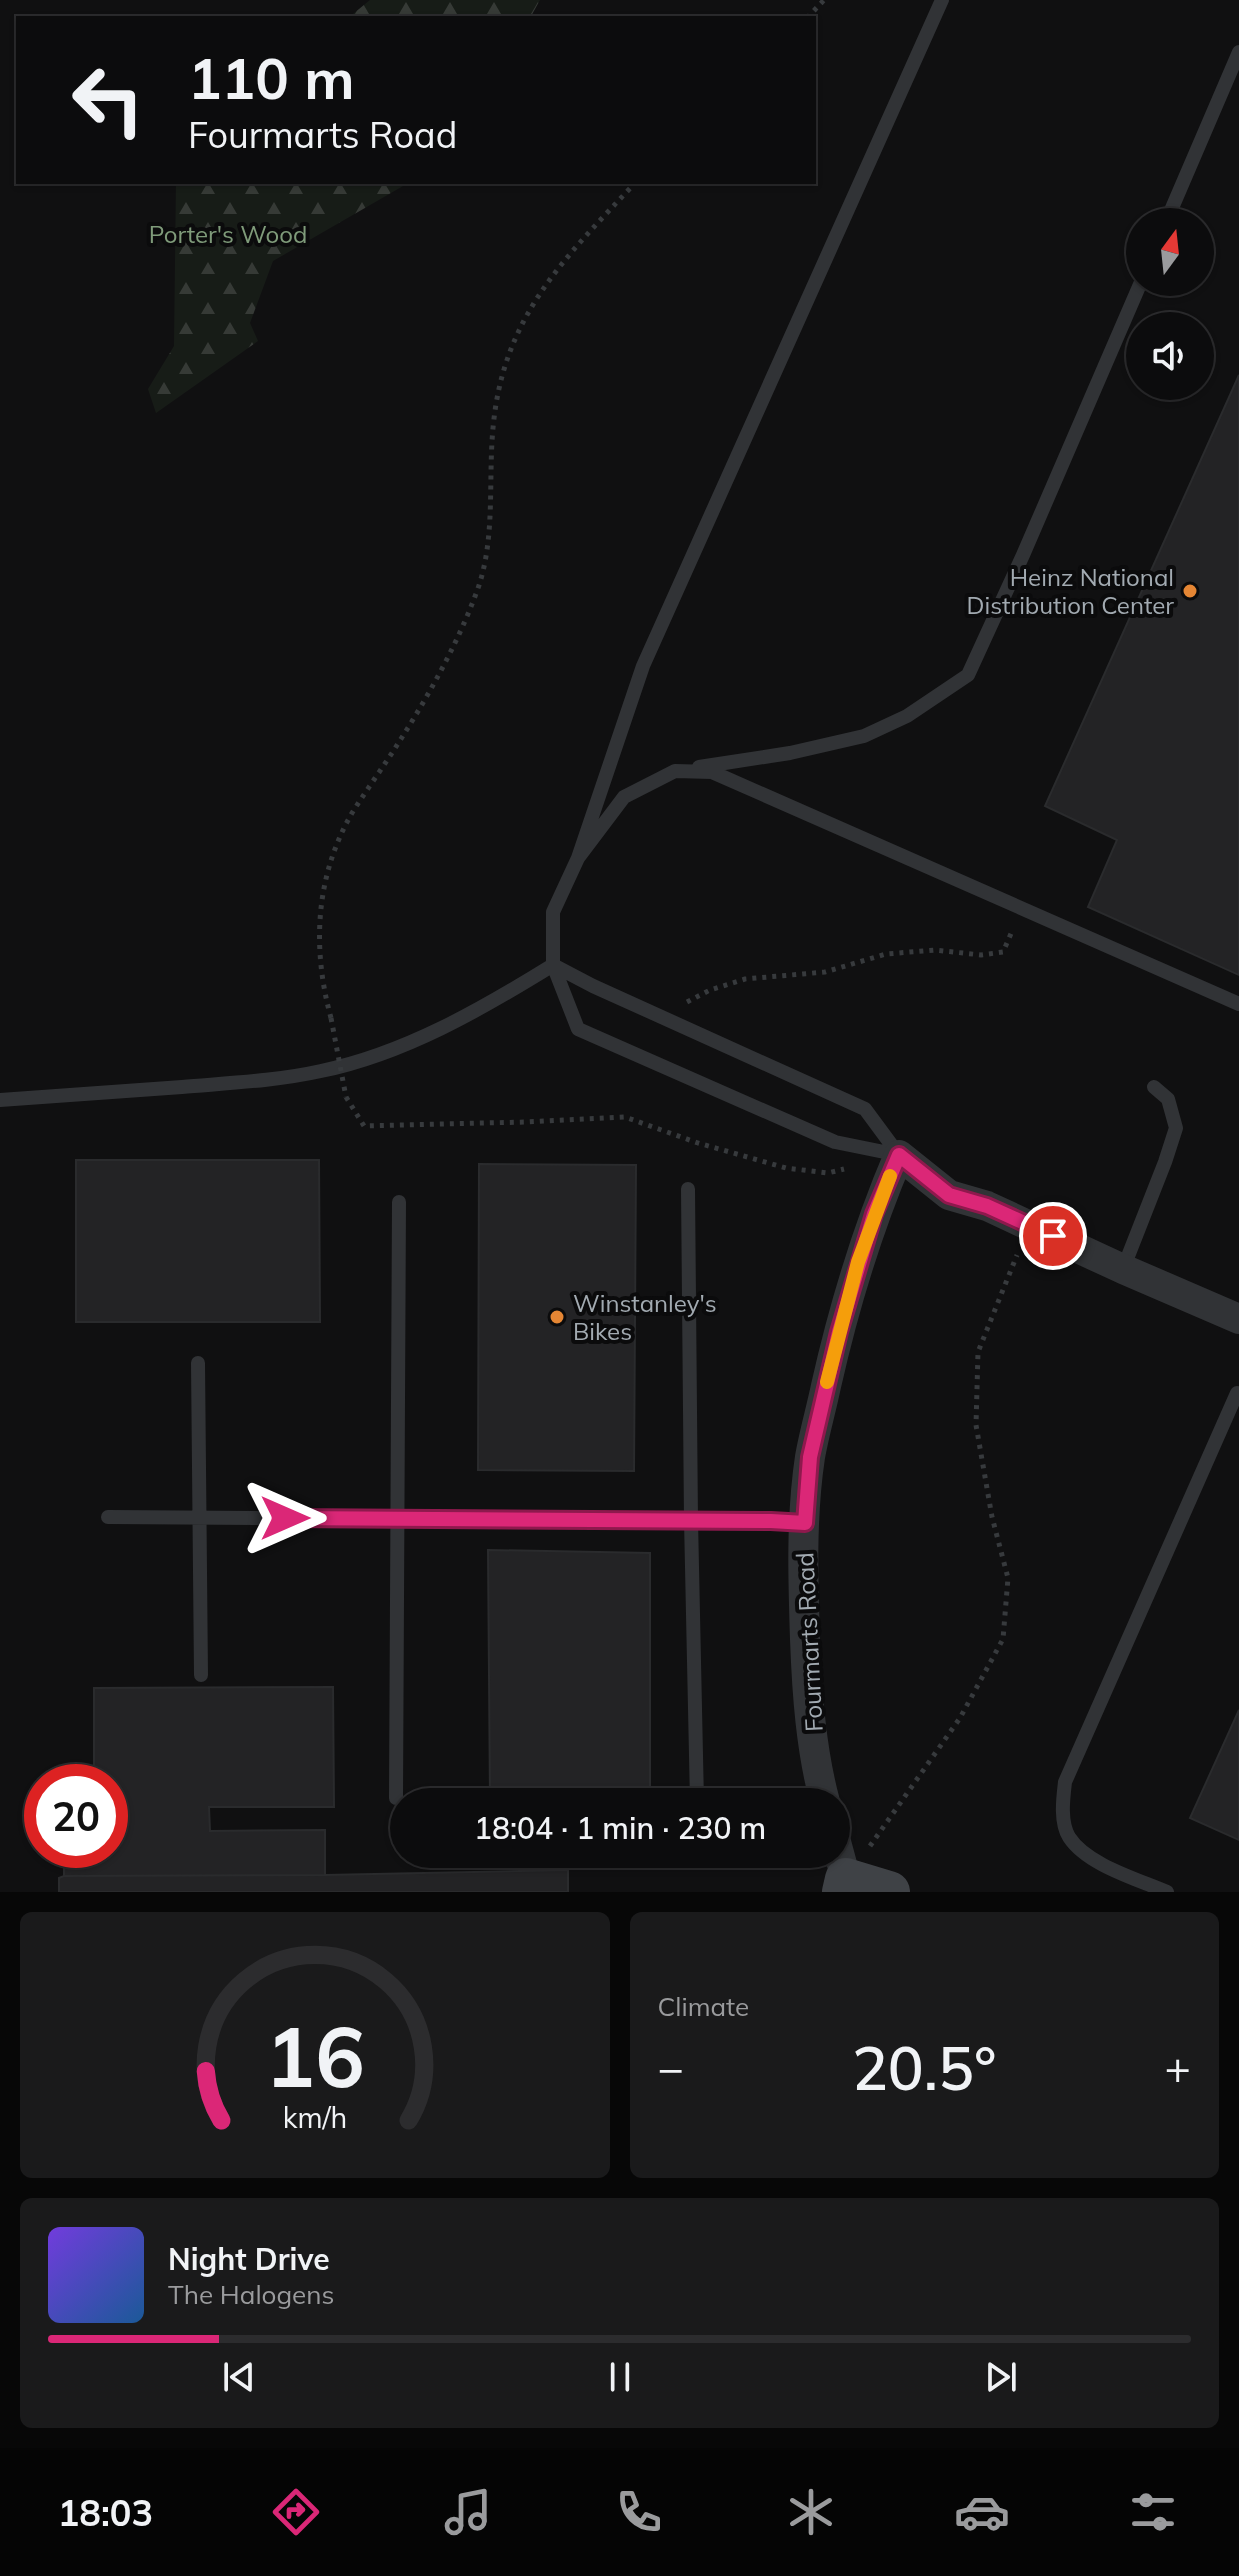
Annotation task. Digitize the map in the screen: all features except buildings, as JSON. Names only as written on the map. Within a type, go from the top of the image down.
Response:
[{"type":"street","points":[[899,1155],[949,1195],[987,1206],[1239,1319]]},
{"type":"street","name":"Fourmarts Road","points":[[821,1788],[807,1682],[803,1571],[810,1457],[839,1332],[874,1214],[899,1155]]},
{"type":"street","points":[[842,1871],[889,1892]]},
{"type":"lane","points":[[899,1155],[835,1142],[578,1029],[553,965],[553,912],[578,858],[643,666],[942,0]]},
{"type":"lane","points":[[1172,208],[1239,52]]},
{"type":"lane","points":[[578,858],[624,797],[675,771],[790,753],[864,736],[907,716],[968,675],[1135,296]]},
{"type":"lane","points":[[675,771],[712,772],[1239,1004]]},
{"type":"lane","points":[[553,965],[865,1109],[899,1155]]},
{"type":"lane","points":[[0,1100],[240,1082],[321,1072],[368,1058],[430,1033],[506,994],[553,965]]},
{"type":"lane","points":[[1123,1269],[1176,1128],[1168,1099],[1154,1087]]},
{"type":"lane","points":[[688,1189],[697,1788]]},
{"type":"lane","points":[[396,1788],[399,1202]]},
{"type":"lane","points":[[198,1363],[201,1675]]},
{"type":"lane","points":[[1167,1892],[1091,1859],[1069,1836],[1062,1811],[1065,1782],[1237,1393]]},
{"type":"lane","points":[[108,1517],[805,1523]]},
{"type":"path","points":[[809,16],[824,0]]},
{"type":"path","points":[[634,184],[548,280],[515,338],[495,413],[488,541],[478,589],[443,665],[400,740],[351,815],[326,876],[318,933],[324,991],[346,1097],[364,1126],[625,1117],[698,1143],[786,1168],[828,1173],[899,1155]]},
{"type":"path","points":[[669,1021],[687,1002],[710,990],[745,979],[825,972],[886,954],[935,950],[981,955],[1003,952],[1022,909]]},
{"type":"path","points":[[842,1871],[960,1718],[1003,1639],[1008,1578],[992,1517],[976,1425],[978,1352],[1029,1225]]},
{"type":"green space","points":[[370,0],[540,0],[531,16],[350,16]]},
{"type":"green space","name":"Porter's Wood","points":[[176,184],[407,184],[273,261],[250,323],[258,341],[156,413],[148,389],[174,346]]},
{"type":"slow traffic","points":[[827,1382],[858,1262],[890,1176]]},
{"type":"place","name":"Heinz National Distribution Center","points":[[1190,591]]},
{"type":"place","name":"Winstanley's Bikes","points":[[557,1317]]},
{"type":"route","points":[[285,1518],[805,1523],[810,1457],[839,1332],[874,1214],[899,1155],[949,1195],[987,1206],[1053,1236]]}]
